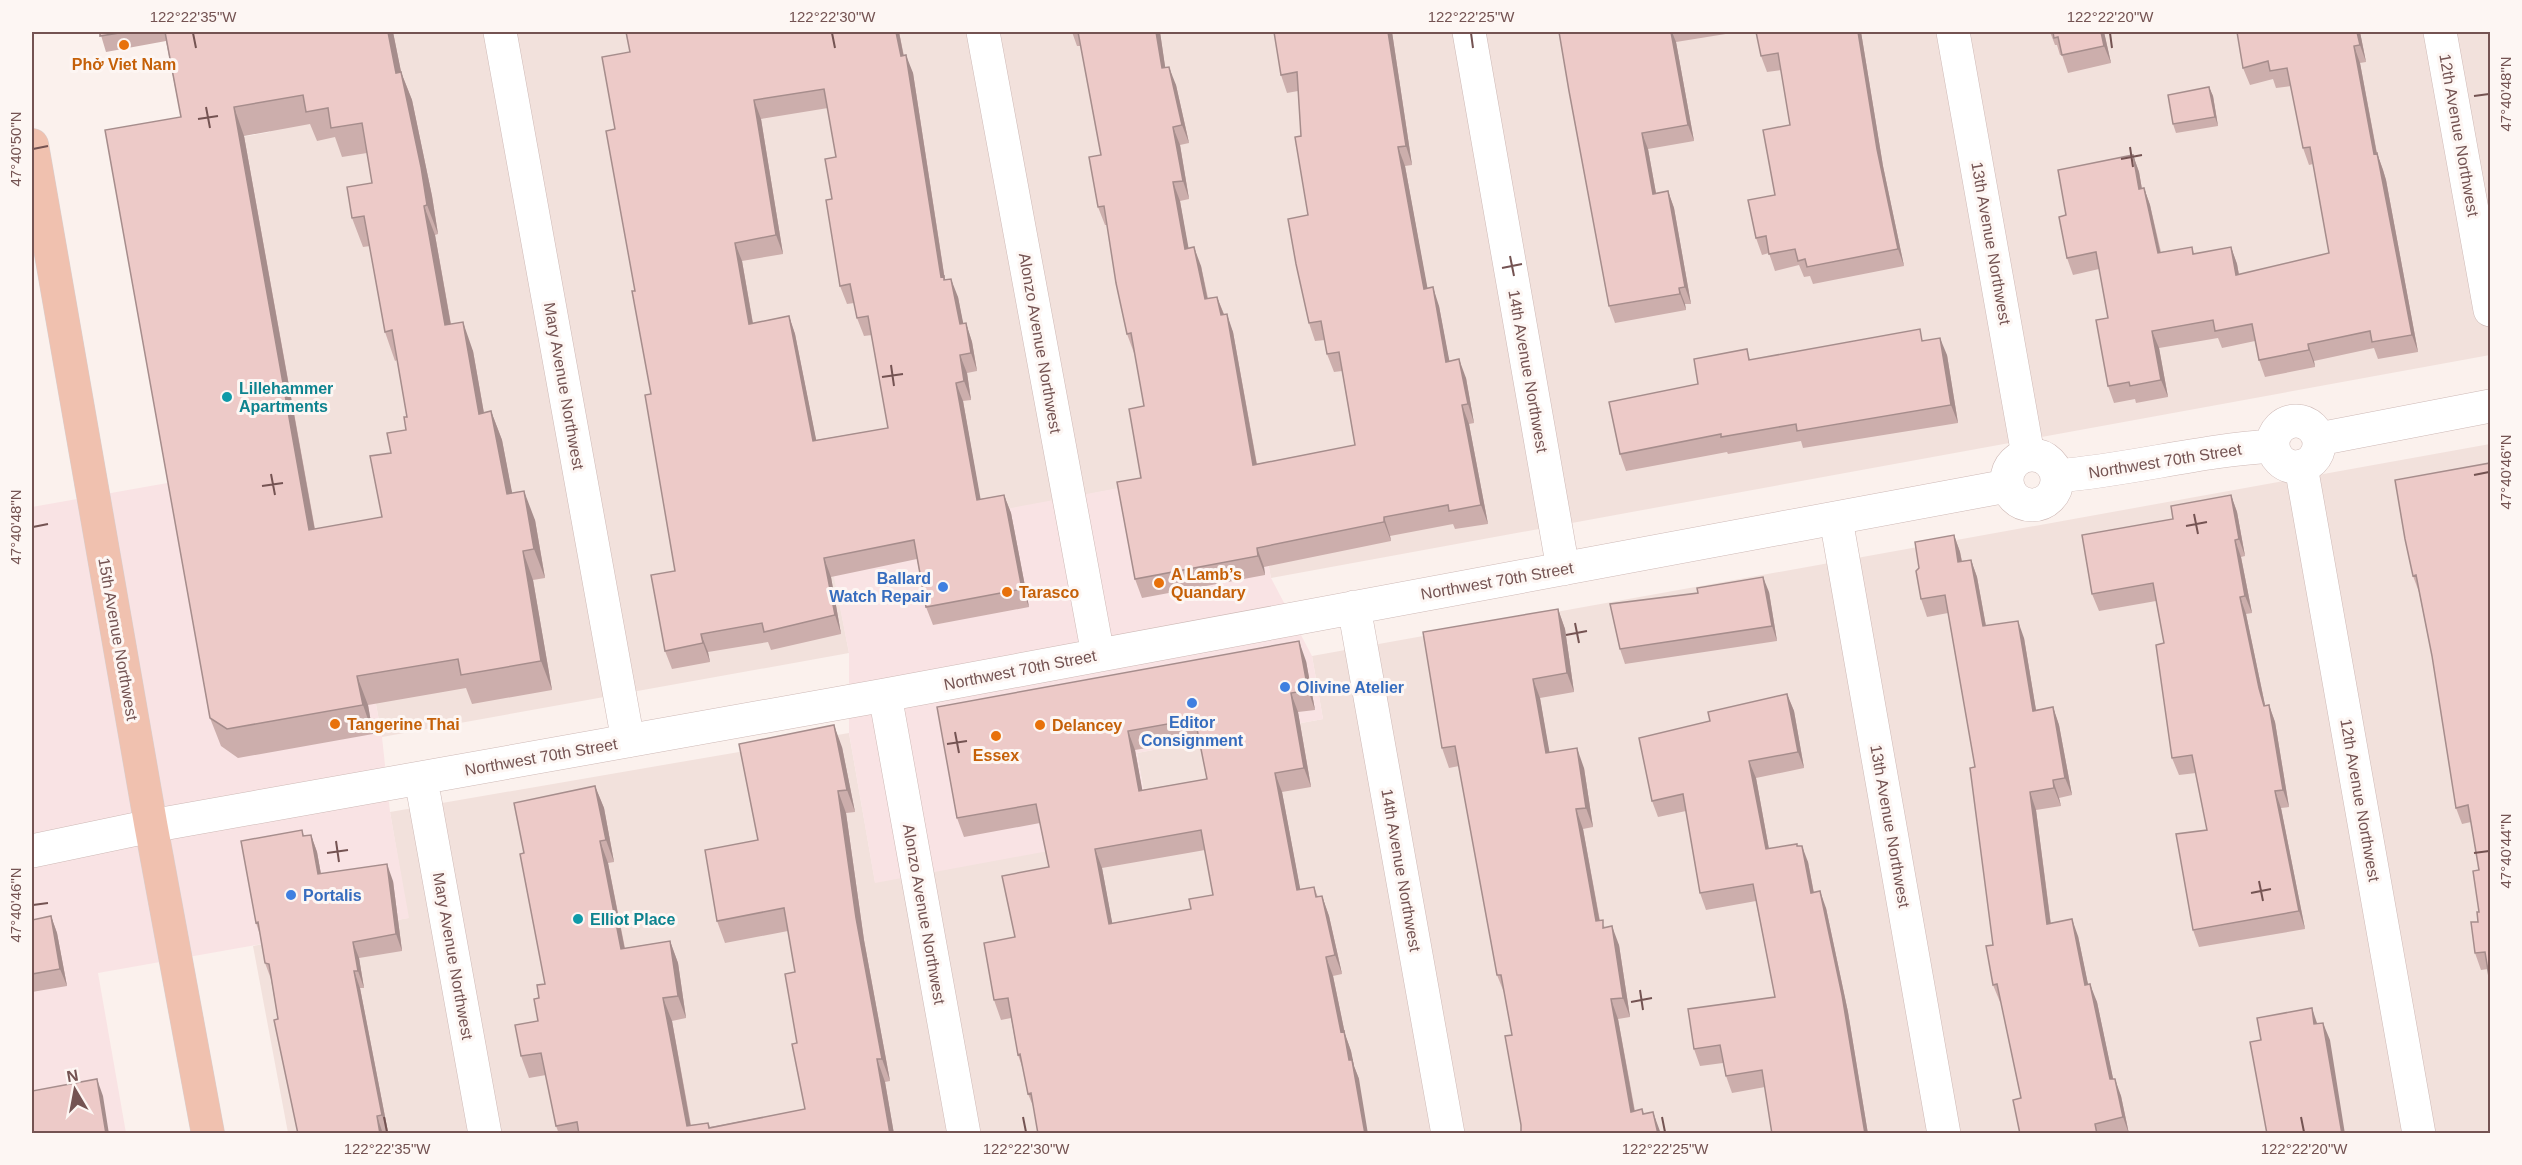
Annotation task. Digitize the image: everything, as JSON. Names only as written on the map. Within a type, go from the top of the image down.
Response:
[{"type":"main road","name":"15th Avenue Northwest","points":[[32,145],[151,826],[208,1134]]},
{"type":"street","name":"Mary Avenue Northwest","points":[[500,32],[628,741]]},
{"type":"street","name":"Alonzo Avenue Northwest","points":[[983,32],[1098,655]]},
{"type":"street","name":"14th Avenue Northwest","points":[[1469,32],[1563,569]]},
{"type":"street","name":"13th Avenue Northwest","points":[[1953,32],[2028,455]]},
{"type":"street","name":"12th Avenue Northwest","points":[[2440,32],[2490,310]]},
{"type":"street","points":[[2319,439],[2490,406]]},
{"type":"street","points":[[2296,421],[2311,426],[2319,439],[2317,455],[2312,461],[2301,466],[2285,464],[2275,453],[2273,446],[2276,432],[2288,422],[2296,421]]},
{"type":"street","name":"Northwest 70th Street","points":[[2057,476],[2090,474],[2240,448],[2273,446]]},
{"type":"street","points":[[2028,455],[2041,456],[2049,460],[2057,476],[2054,493],[2049,499],[2034,505],[2019,502],[2012,497],[2007,486],[2007,473],[2010,466],[2016,459],[2028,455]]},
{"type":"street","name":"12th Avenue Northwest","points":[[2301,466],[2420,1134]]},
{"type":"street","name":"Northwest 70th Street","points":[[32,851],[151,826],[885,695],[2007,486]]},
{"type":"street","name":"13th Avenue Northwest","points":[[1836,519],[1944,1134]]},
{"type":"street","name":"14th Avenue Northwest","points":[[1354,607],[1448,1134]]},
{"type":"street","name":"Alonzo Avenue Northwest","points":[[885,695],[964,1134]]},
{"type":"street","name":"Mary Avenue Northwest","points":[[421,779],[484,1134]]},
{"type":"shaded area","points":[[252,32],[2490,32],[2490,355],[1271,578],[1249,464],[828,543],[849,653],[382,737],[362,628],[115,159],[270,132]]},
{"type":"shaded area","points":[[2490,444],[2490,1133],[288,1133],[253,946],[408,918],[390,812],[849,733],[875,882],[1151,831],[1137,753],[1323,719],[1312,656]]},
{"type":"shaded area","points":[[1249,464],[1271,578],[1312,656],[1323,719],[1137,753],[1151,832],[875,883],[849,733],[849,653],[827,542]]},
{"type":"shaded area","points":[[173,482],[362,628],[382,737],[390,812],[409,918],[98,973],[126,1133],[32,1134],[32,507]]},
{"type":"building","points":[[100,32],[125,32],[100,36]]},
{"type":"building","points":[[165,32],[388,32],[396,73],[401,72],[421,167],[427,205],[424,206],[445,325],[463,322],[479,414],[491,411],[507,494],[524,491],[534,549],[523,551],[541,661],[461,675],[458,659],[357,676],[363,705],[227,729],[210,718],[105,130],[181,117]],"holes":[[[303,95],[306,112],[328,108],[331,128],[362,123],[372,183],[347,187],[352,218],[364,216],[385,332],[392,330],[407,417],[404,417],[406,430],[387,433],[391,453],[370,456],[382,517],[309,530],[234,107]]]},
{"type":"building","points":[[626,32],[896,32],[901,56],[906,55],[941,277],[944,276],[944,280],[951,279],[960,324],[966,323],[971,353],[960,355],[964,381],[956,383],[977,500],[1004,495],[1022,589],[926,607],[914,540],[824,558],[835,615],[764,632],[762,623],[701,634],[703,643],[665,651],[651,575],[675,571],[645,395],[651,394],[632,291],[635,291],[606,131],[615,129],[602,57],[630,52]],"holes":[[[824,89],[836,157],[825,159],[832,199],[826,200],[840,286],[850,284],[857,318],[868,316],[888,428],[813,441],[789,316],[749,324],[735,243],[776,235],[754,100]]]},
{"type":"building","points":[[1078,32],[1156,32],[1162,68],[1169,67],[1182,125],[1173,127],[1183,181],[1173,182],[1185,249],[1194,247],[1205,299],[1217,297],[1221,315],[1227,314],[1253,465],[1355,445],[1339,352],[1327,354],[1321,321],[1309,323],[1296,264],[1288,219],[1308,215],[1295,137],[1301,136],[1297,72],[1281,75],[1274,32],[1388,32],[1406,146],[1398,147],[1424,289],[1433,287],[1446,362],[1459,359],[1468,404],[1462,405],[1481,505],[1449,511],[1448,505],[1384,517],[1384,522],[1257,548],[1258,556],[1135,579],[1117,482],[1141,478],[1129,409],[1144,406],[1131,333],[1127,334],[1116,283],[1104,206],[1098,207],[1089,157],[1101,155]]},
{"type":"building","points":[[1559,32],[1671,32],[1688,125],[1642,133],[1653,194],[1668,191],[1685,287],[1679,288],[1680,294],[1609,306]]},
{"type":"building","points":[[1756,32],[1858,32],[1877,149],[1898,249],[1807,267],[1805,259],[1798,261],[1795,249],[1769,254],[1766,236],[1756,238],[1748,200],[1775,195],[1763,130],[1790,125],[1778,53],[1761,56]]},
{"type":"building","points":[[2053,32],[2101,32],[2104,46],[2062,55],[2058,37],[2054,38]]},
{"type":"building","points":[[2237,32],[2357,32],[2360,45],[2354,46],[2412,335],[2372,342],[2370,331],[2308,344],[2309,350],[2259,360],[2252,324],[2215,331],[2213,320],[2152,331],[2161,380],[2130,386],[2129,382],[2108,386],[2096,320],[2108,318],[2096,252],[2067,258],[2059,217],[2066,215],[2058,170],[2133,155],[2139,189],[2144,188],[2158,253],[2192,247],[2193,254],[2231,247],[2236,275],[2329,253],[2310,147],[2303,148],[2287,68],[2270,71],[2268,61],[2243,68]]},
{"type":"building","points":[[2209,87],[2215,117],[2173,124],[2168,95]]},
{"type":"building","points":[[1920,329],[1922,341],[1940,338],[1951,405],[1797,431],[1796,424],[1721,437],[1721,434],[1620,454],[1609,402],[1698,384],[1694,359],[1747,349],[1749,360]]},
{"type":"building","points":[[2490,463],[2490,983],[2485,952],[2475,953],[2471,922],[2478,922],[2477,912],[2479,912],[2473,871],[2479,870],[2468,805],[2456,808],[2432,656],[2416,575],[2413,576],[2405,539],[2395,480]]},
{"type":"building","points":[[2231,495],[2239,539],[2235,540],[2245,596],[2240,597],[2259,688],[2264,706],[2269,705],[2283,790],[2275,791],[2299,911],[2193,930],[2176,834],[2207,830],[2192,755],[2172,758],[2156,645],[2164,643],[2153,583],[2092,594],[2082,535],[2173,519],[2171,506]]},
{"type":"building","points":[[1954,535],[1958,562],[1971,560],[1983,626],[2018,621],[2033,711],[2053,707],[2065,778],[2053,780],[2054,788],[2030,792],[2047,924],[2072,919],[2085,985],[2090,984],[2110,1079],[2115,1079],[2123,1117],[2095,1124],[2097,1134],[2020,1134],[2013,1100],[2021,1098],[1997,984],[1993,985],[1986,946],[1993,945],[1970,768],[1975,767],[1945,595],[1921,599],[1916,571],[1919,568],[1915,542]]},
{"type":"building","points":[[1763,577],[1772,626],[1620,649],[1610,604],[1698,593],[1697,588]]},
{"type":"building","points":[[1558,609],[1567,673],[1533,679],[1546,753],[1577,748],[1586,808],[1576,809],[1596,921],[1603,920],[1603,928],[1612,926],[1623,998],[1611,999],[1631,1112],[1642,1109],[1643,1114],[1653,1112],[1658,1134],[1521,1134],[1505,1036],[1512,1035],[1501,975],[1497,975],[1455,746],[1442,748],[1423,632]]},
{"type":"building","points":[[1299,641],[1308,690],[1291,693],[1304,768],[1275,773],[1297,890],[1314,887],[1316,897],[1322,896],[1335,955],[1326,957],[1341,1032],[1344,1031],[1349,1060],[1352,1060],[1365,1134],[1038,1134],[1031,1093],[1028,1094],[1020,1054],[1018,1055],[1008,998],[994,1000],[984,943],[1015,937],[1002,876],[1049,867],[1036,804],[957,818],[937,707]],"holes":[[[1195,719],[1207,779],[1139,791],[1128,731]],[[1201,830],[1213,895],[1189,899],[1191,909],[1109,924],[1095,849]]]},
{"type":"building","points":[[1787,694],[1798,752],[1749,761],[1766,849],[1797,844],[1797,846],[1802,846],[1811,893],[1820,891],[1842,995],[1865,1134],[1772,1134],[1762,1070],[1726,1076],[1720,1045],[1694,1049],[1688,1009],[1775,997],[1753,884],[1700,893],[1683,794],[1652,801],[1639,738],[1710,721],[1708,712]]},
{"type":"building","points":[[834,725],[847,790],[838,791],[856,918],[882,1059],[877,1059],[890,1134],[579,1134],[577,1122],[556,1126],[541,1053],[521,1056],[515,1025],[538,1021],[534,999],[539,998],[537,985],[545,984],[520,854],[524,853],[514,803],[595,786],[606,840],[600,841],[621,949],[670,941],[678,996],[663,998],[687,1126],[708,1123],[709,1128],[805,1109],[792,1044],[797,1043],[785,974],[795,972],[784,908],[717,921],[705,850],[758,840],[739,744]]},
{"type":"building","points":[[302,830],[303,836],[311,835],[318,874],[387,864],[396,934],[353,942],[358,971],[354,971],[382,1115],[377,1116],[380,1134],[298,1134],[274,1020],[278,1019],[269,964],[265,963],[241,841]]},
{"type":"building","points":[[51,916],[60,969],[32,974],[32,920]]},
{"type":"building","points":[[2312,1008],[2314,1024],[2323,1023],[2342,1134],[2267,1134],[2250,1042],[2261,1040],[2257,1018]]},
{"type":"building","points":[[97,1079],[106,1134],[32,1134],[32,1091]]},
{"type":"place","name":"Phở Viet Nam","points":[[124,45]]},
{"type":"place","name":"Lillehammer Apartments","points":[[227,397]]},
{"type":"place","name":"A Lamb’s Quandary","points":[[1159,583]]},
{"type":"place","name":"Ballard Watch Repair","points":[[943,587]]},
{"type":"place","name":"Tarasco","points":[[1007,592]]},
{"type":"place","name":"Olivine Atelier","points":[[1285,687]]},
{"type":"place","name":"Editor Consignment","points":[[1192,703]]},
{"type":"place","name":"Tangerine Thai","points":[[335,724]]},
{"type":"place","name":"Delancey","points":[[1040,725]]},
{"type":"place","name":"Essex","points":[[996,736]]},
{"type":"place","name":"Portalis","points":[[291,895]]},
{"type":"place","name":"Elliot Place","points":[[578,919]]}]
